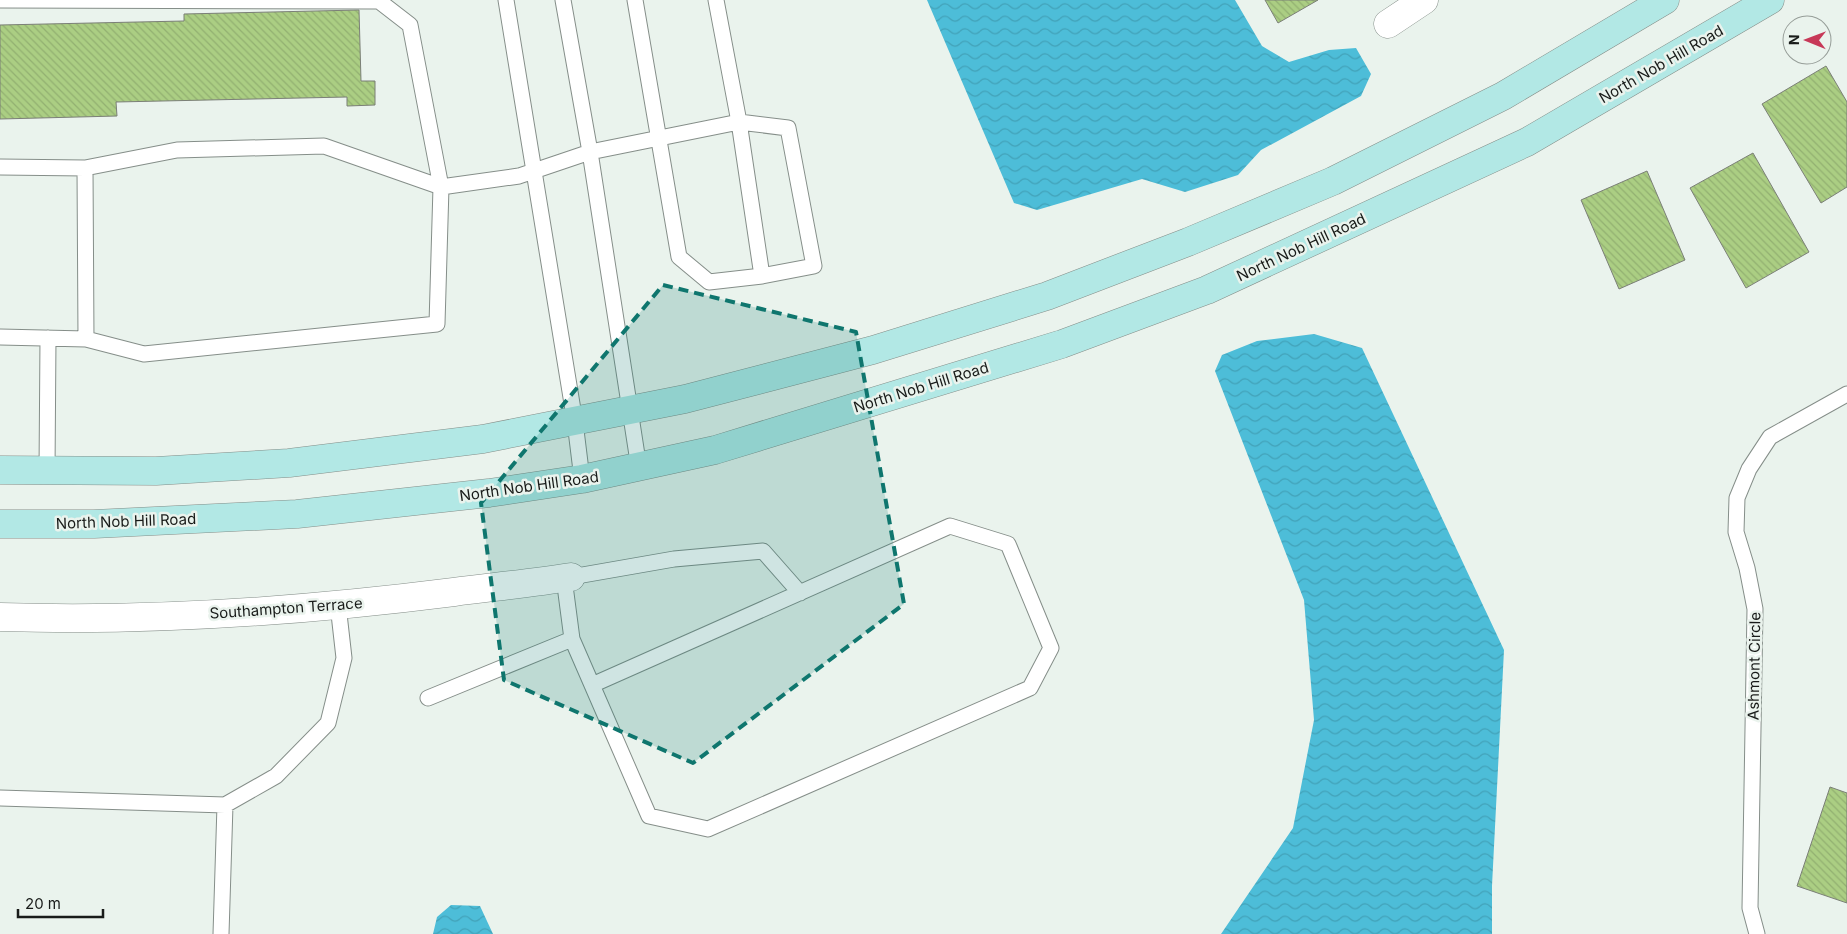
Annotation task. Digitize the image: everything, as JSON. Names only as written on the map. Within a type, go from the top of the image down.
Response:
[{"type":"main road","points":[[0,470],[47,472],[156,471],[289,462],[484,439],[630,412],[873,350],[1047,296],[1188,242],[1333,181],[1503,96],[1665,0]]},
{"type":"main road","name":"North Nob Hill Road","points":[[0,524],[94,524],[297,514],[489,493],[582,479],[715,450],[1062,344],[1207,290],[1527,142],[1770,0]]},
{"type":"street","points":[[1388,24],[1424,0]]},
{"type":"street","name":"Southampton Terrace","points":[[0,617],[140,617],[278,610],[399,599],[567,578]]},
{"type":"lane","points":[[0,0],[379,1],[410,25],[441,186],[437,324],[144,354],[86,339],[0,337]]},
{"type":"lane","points":[[506,0],[575,422],[582,479]]},
{"type":"lane","points":[[563,0],[590,152],[639,468]]},
{"type":"lane","points":[[0,167],[85,168],[177,150],[324,146],[441,186],[520,176],[590,152],[658,139],[739,122],[788,128],[814,266],[762,276],[708,282],[679,257],[658,139],[635,0]]},
{"type":"lane","points":[[716,0],[739,122],[762,276]]},
{"type":"lane","points":[[85,168],[86,339]]},
{"type":"lane","points":[[47,472],[48,338]]},
{"type":"lane","name":"Ashmont Circle","points":[[1757,934],[1750,908],[1756,609],[1747,568],[1736,532],[1737,498],[1749,469],[1770,437],[1847,394]]},
{"type":"lane","points":[[592,685],[800,593],[950,526],[1008,544],[1051,648],[1030,688],[708,829],[649,816],[592,685],[572,639],[567,578],[674,559],[763,551],[800,593]]},
{"type":"lane","points":[[0,798],[225,805],[276,776],[328,723],[344,658],[338,605]]},
{"type":"lane","points":[[428,698],[572,639]]},
{"type":"lane","points":[[220,934],[225,805]]},
{"type":"highlighted area","points":[[663,285],[856,332],[904,604],[693,763],[504,680],[481,503]]},
{"type":"water","points":[[927,0],[1235,0],[1262,46],[1289,62],[1329,50],[1356,48],[1371,74],[1361,96],[1261,150],[1238,175],[1185,192],[1142,179],[1037,210],[1014,203]]},
{"type":"water","points":[[1314,334],[1362,348],[1504,650],[1492,886],[1492,934],[1221,934],[1293,828],[1314,720],[1304,600],[1215,371],[1222,355],[1257,341]]},
{"type":"water","points":[[451,905],[480,906],[493,934],[433,934],[437,917]]},
{"type":"building","points":[[1265,0],[1318,0],[1278,23]]},
{"type":"building","points":[[359,10],[361,81],[375,81],[375,105],[347,106],[347,97],[116,102],[117,116],[0,119],[0,25],[184,21],[184,14]]},
{"type":"building","points":[[1826,66],[1847,102],[1847,187],[1821,203],[1762,104]]},
{"type":"building","points":[[1753,153],[1809,252],[1746,288],[1690,188]]},
{"type":"building","points":[[1647,171],[1685,260],[1619,289],[1581,200]]},
{"type":"building","points":[[1830,787],[1847,793],[1847,903],[1797,886]]}]
